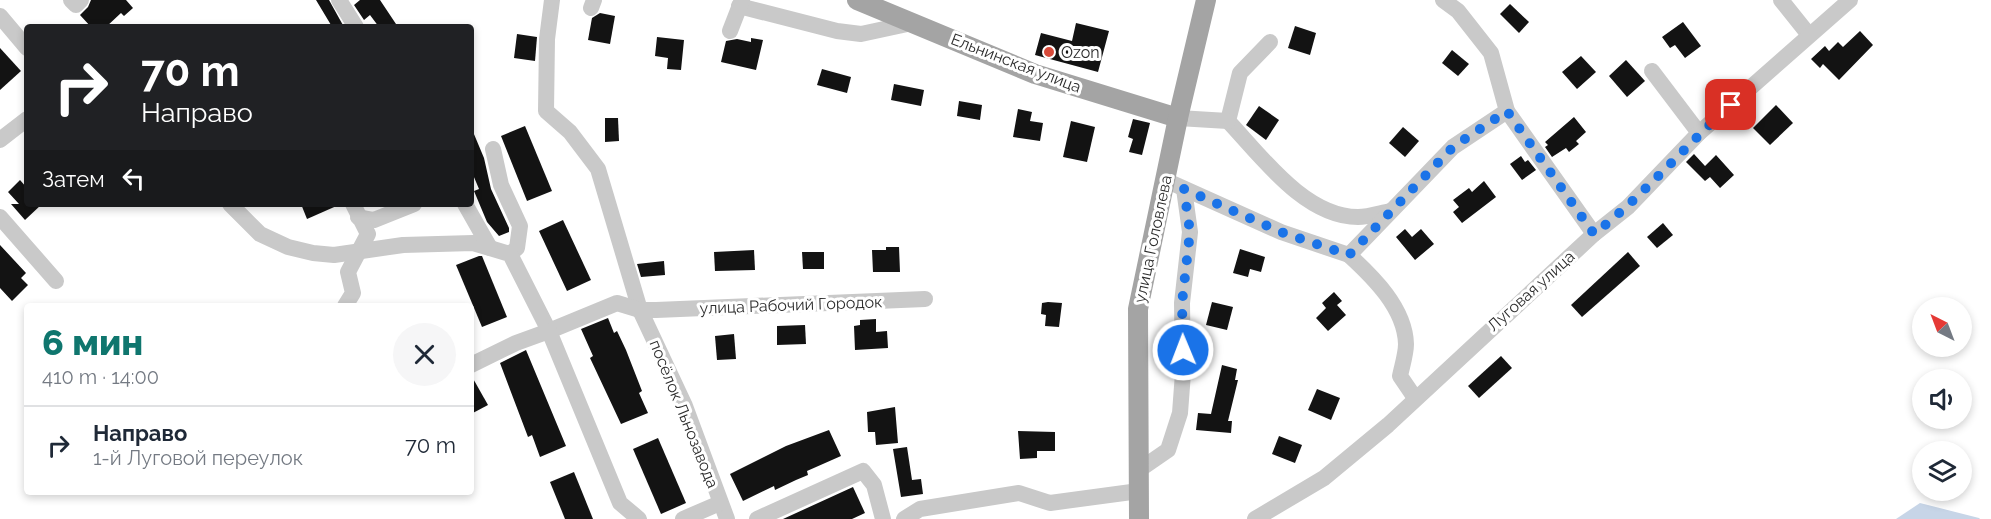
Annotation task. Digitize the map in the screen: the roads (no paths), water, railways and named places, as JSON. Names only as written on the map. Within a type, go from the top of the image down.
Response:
[{"type":"main road","name":"Ельнинская улица","points":[[857,0],[1035,74],[1178,118]]},
{"type":"main road","name":"улица Головлева","points":[[1139,519],[1138,309],[1178,118],[1206,0]]},
{"type":"street","points":[[72,0],[76,4],[81,0]]},
{"type":"street","points":[[339,0],[354,24]]},
{"type":"street","name":"посёлок Льнозавода","points":[[552,0],[547,39],[546,111],[570,132],[598,169],[648,310],[727,519]]},
{"type":"street","points":[[1443,0],[1458,11],[1491,53],[1507,111],[1594,234]]},
{"type":"street","points":[[1781,0],[1809,35]]},
{"type":"street","name":"Луговая улица","points":[[1255,519],[1324,478],[1594,234],[1628,207],[1700,133],[1850,0]]},
{"type":"street","points":[[730,31],[740,3],[837,31],[861,34],[912,23]]},
{"type":"street","points":[[0,16],[24,44]]},
{"type":"street","points":[[1228,120],[1240,73],[1270,42]]},
{"type":"street","points":[[1652,71],[1700,133]]},
{"type":"street","points":[[1349,255],[1453,147],[1507,111]]},
{"type":"street","points":[[1178,118],[1228,120],[1288,185],[1315,206],[1357,217],[1390,212]]},
{"type":"street","points":[[2,137],[24,121]]},
{"type":"street","points":[[493,149],[501,185],[520,226],[518,248],[510,254]]},
{"type":"street","points":[[1165,180],[1281,232],[1349,255],[1378,282],[1395,308],[1406,343],[1400,376],[1415,398]]},
{"type":"street","points":[[1139,470],[1168,450],[1180,413],[1183,373],[1182,303],[1190,232],[1184,189]]},
{"type":"street","points":[[233,207],[260,234],[288,247],[334,255],[403,245],[473,243],[510,254],[546,324],[620,511],[639,519]]},
{"type":"street","points":[[362,214],[398,207]]},
{"type":"street","points":[[467,207],[490,248]]},
{"type":"street","points":[[362,214],[384,239],[403,245]]},
{"type":"street","points":[[347,303],[353,293],[348,272],[362,251],[368,234],[362,214]]},
{"type":"street","points":[[0,217],[56,281]]},
{"type":"street","name":"улица Рабочий Городок","points":[[474,364],[516,343],[546,324],[617,303],[648,310],[925,299]]},
{"type":"street","points":[[757,519],[863,471],[874,485],[883,519]]},
{"type":"street","points":[[904,519],[920,509],[1019,493],[1050,503],[1139,491]]},
{"type":"street","points":[[683,519],[720,503]]},
{"type":"water","points":[[1920,503],[1979,518],[1980,519],[1896,519]]},
{"type":"place","name":"Ozon","points":[[1049,52]]}]
